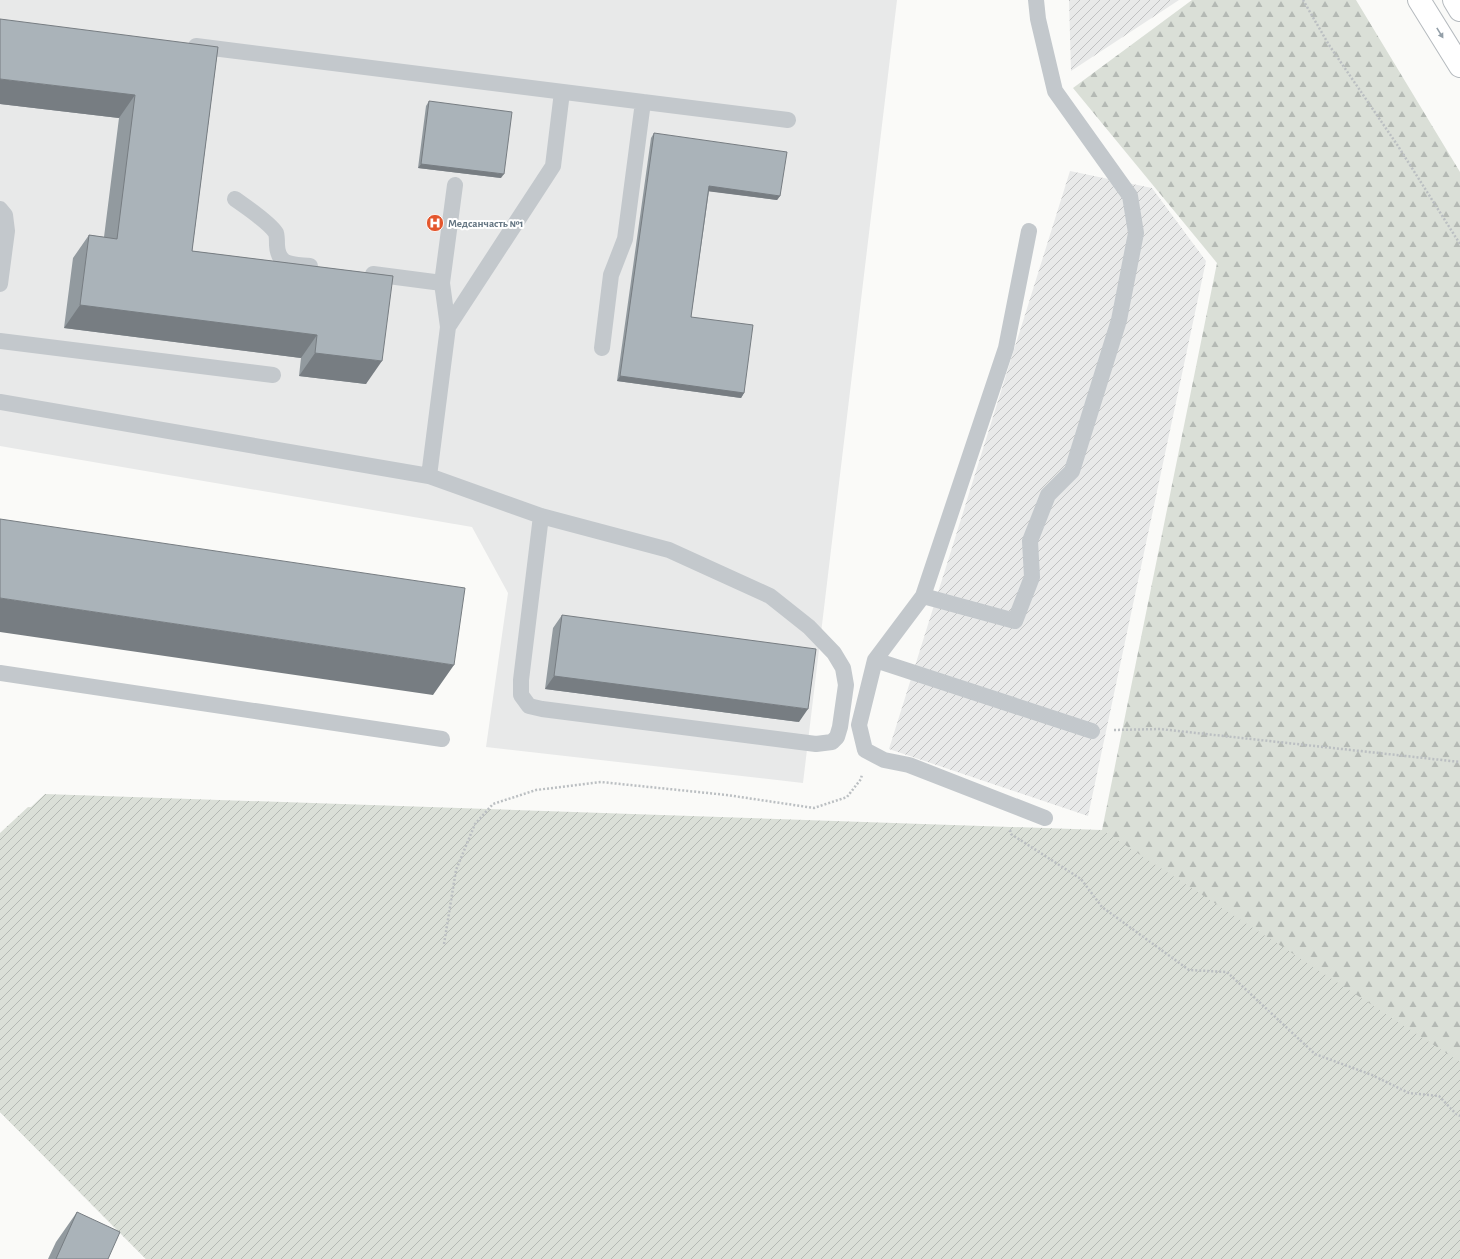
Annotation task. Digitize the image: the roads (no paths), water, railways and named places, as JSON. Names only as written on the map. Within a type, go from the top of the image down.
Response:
[{"type":"main road","points":[[1420,0],[1460,66]]},
{"type":"main road","points":[[1454,0],[1460,10]]},
{"type":"lane","points":[[923,596],[1016,621],[1032,577],[1030,542],[1048,495],[1072,471],[1119,320],[1136,233],[1130,196],[1055,91],[1038,19],[1036,0]]},
{"type":"lane","points":[[182,44],[788,120]]},
{"type":"lane","points":[[448,328],[553,166],[562,92]]},
{"type":"lane","points":[[602,348],[611,275],[625,239],[643,102]]},
{"type":"lane","points":[[429,476],[448,328],[442,283],[455,185]]},
{"type":"lane","points":[[235,199],[268,224],[276,234],[278,255],[282,261],[290,264],[321,268]]},
{"type":"lane","points":[[0,209],[5,215],[7,231],[0,284]]},
{"type":"lane","points":[[1029,231],[1006,348],[923,596],[875,660],[858,725],[865,750],[884,760],[909,765],[1045,818]]},
{"type":"lane","points":[[359,272],[442,283]]},
{"type":"lane","points":[[0,341],[273,375]]},
{"type":"lane","points":[[0,402],[429,476],[541,516],[669,550],[770,596],[809,627],[834,653],[843,668],[846,685],[840,727],[837,737],[832,742],[816,744],[542,709],[529,706],[520,695],[541,516]]},
{"type":"lane","points":[[875,660],[1092,731]]},
{"type":"lane","points":[[0,673],[442,739]]},
{"type":"place","name":"Медсанчасть №1","points":[[435,223]]}]
